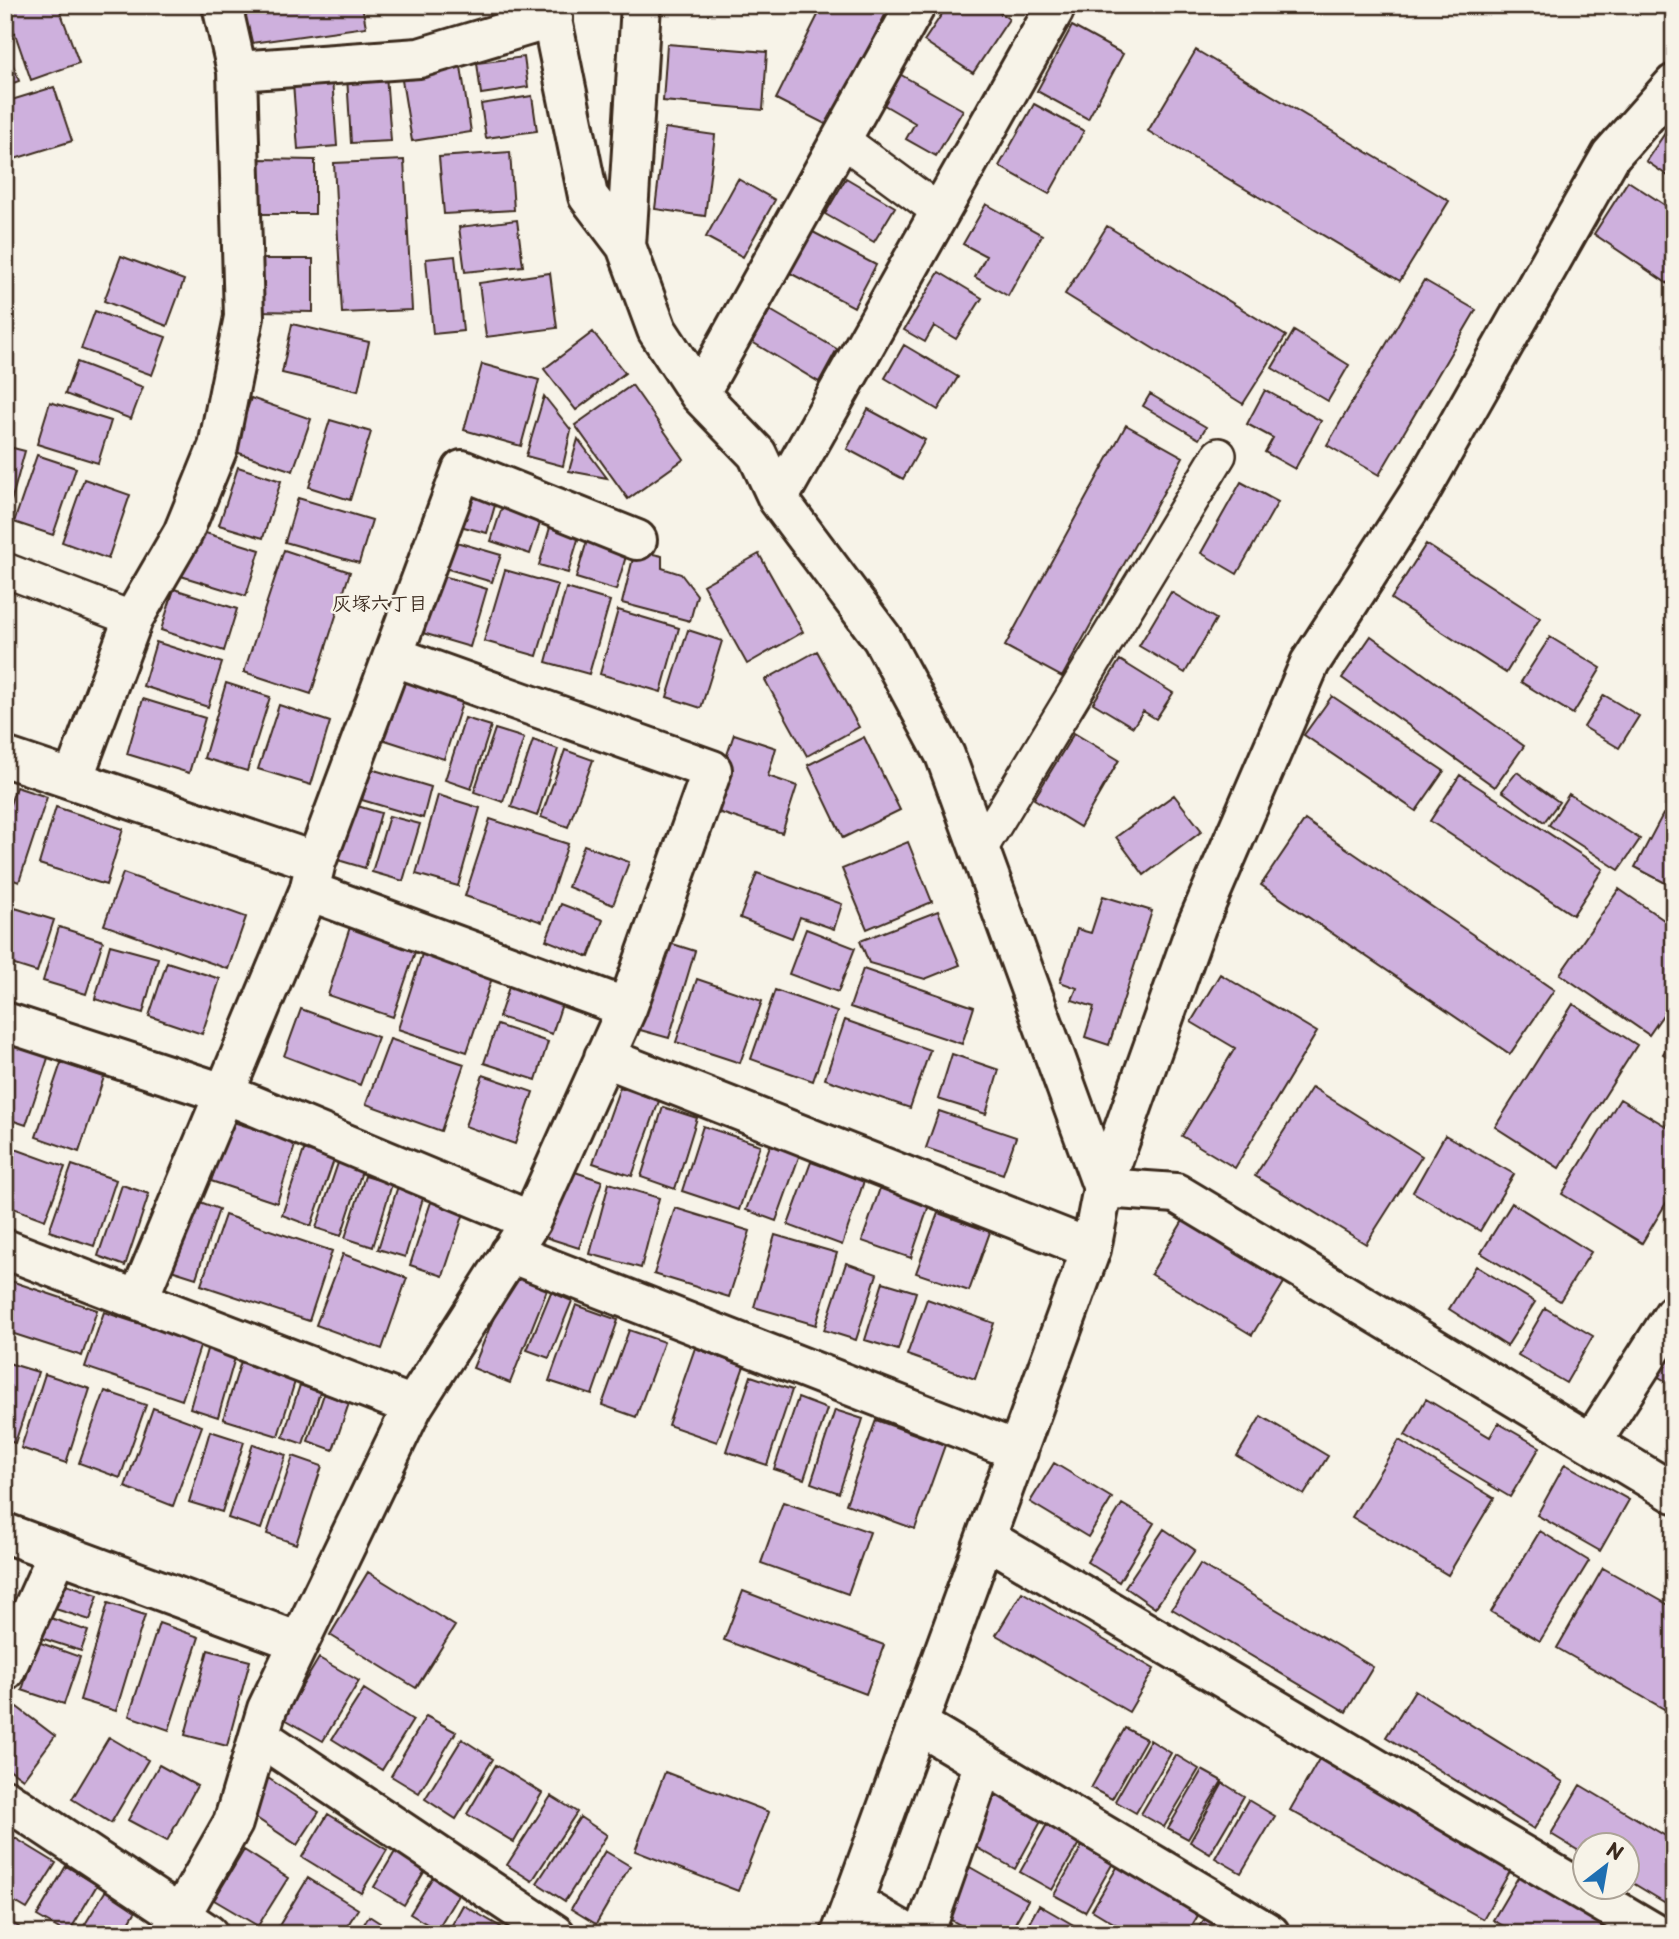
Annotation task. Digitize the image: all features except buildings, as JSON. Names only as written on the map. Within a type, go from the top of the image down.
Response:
[{"type":"street","points":[[73,779],[133,619],[183,533],[218,447],[244,317],[237,71],[222,5]]},
{"type":"street","points":[[626,246],[641,5]]},
{"type":"street","points":[[699,394],[916,5]]},
{"type":"street","points":[[778,499],[1054,10],[1048,5]]},
{"type":"street","points":[[237,71],[419,58],[551,12],[588,195],[626,246],[657,330],[699,394],[757,454],[778,499],[882,638],[945,755],[1103,1188]]},
{"type":"street","points":[[908,1934],[847,1918],[1091,1250],[1103,1188],[1196,927],[1310,663],[1419,494],[1611,155],[1674,84]]},
{"type":"street","points":[[138,1300],[226,1094],[313,876],[462,470],[637,540]]},
{"type":"street","points":[[5,1798],[186,1928],[233,1823],[267,1709],[413,1406],[531,1221],[626,1007],[712,770],[393,656]]},
{"type":"street","points":[[5,757],[73,779],[626,1007]]},
{"type":"street","points":[[5,1022],[226,1094],[531,1221]]},
{"type":"street","points":[[604,1057],[1091,1250]]},
{"type":"street","points":[[1103,1188],[1176,1193],[1674,1493]]},
{"type":"street","points":[[5,1249],[413,1406]]},
{"type":"street","points":[[510,1253],[1018,1451]]},
{"type":"street","points":[[1592,1442],[1674,1314]]},
{"type":"street","points":[[5,1533],[299,1642]]},
{"type":"street","points":[[986,1538],[1656,1934]]},
{"type":"street","points":[[5,1671],[58,1553]]},
{"type":"street","points":[[919,1725],[1270,1934]]},
{"type":"street","points":[[259,1736],[555,1934]]},
{"type":"street","points":[[925,1934],[984,1763]]},
{"type":"lane","points":[[841,139],[940,212]]},
{"type":"lane","points":[[979,851],[1219,455]]},
{"type":"lane","points":[[5,569],[133,619]]},
{"type":"district","name":"灰塚六丁目","points":[[380,603]]}]
